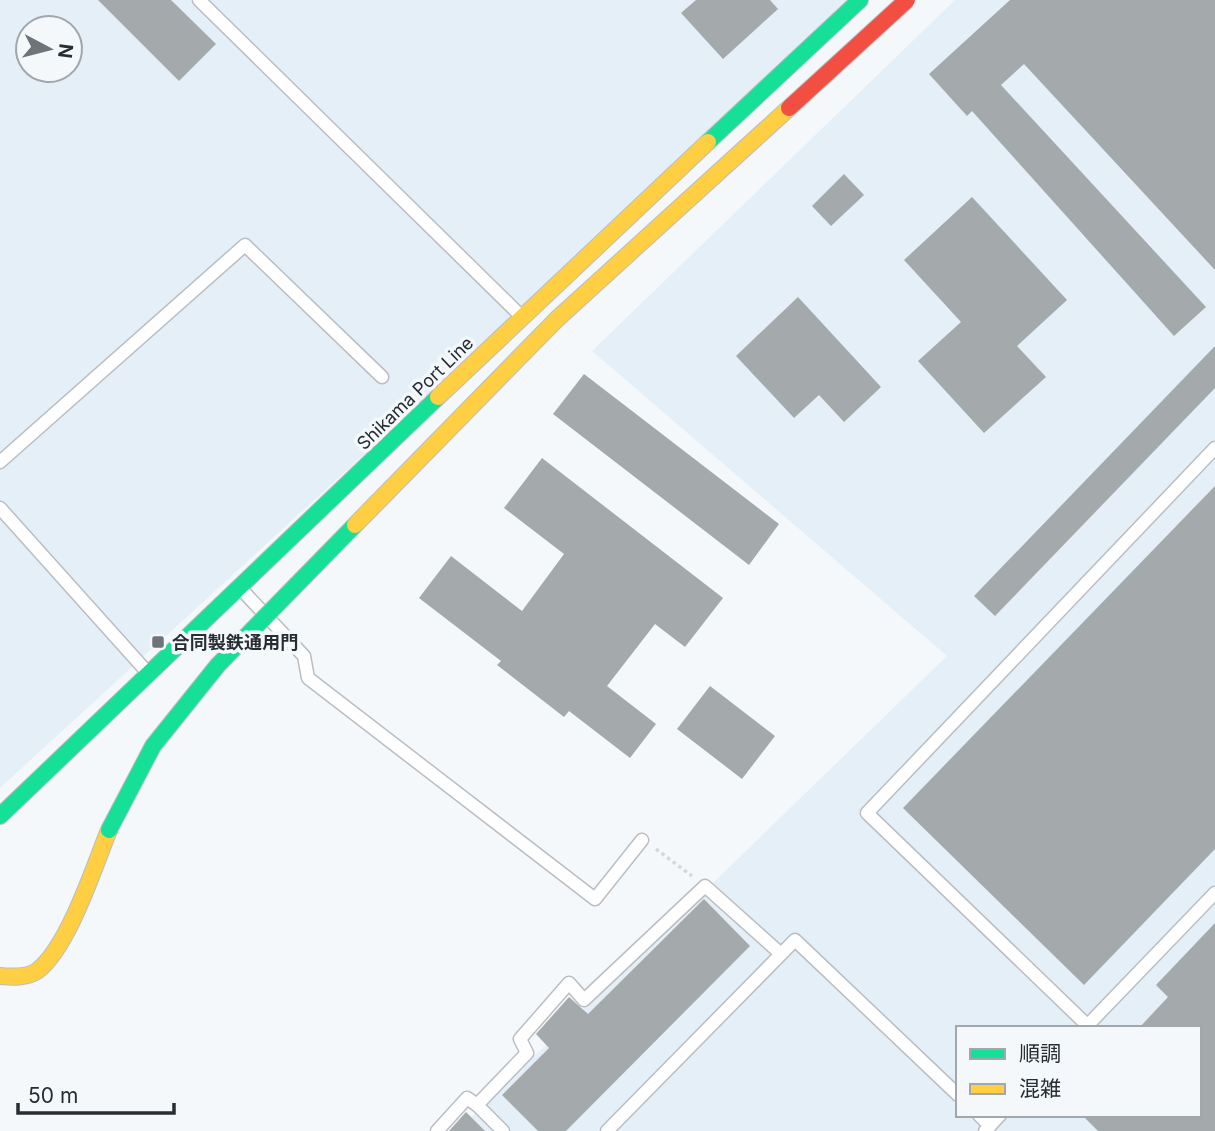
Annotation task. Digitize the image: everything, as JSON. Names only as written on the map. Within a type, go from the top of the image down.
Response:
[{"type":"street","name":"Shikama Port Line","points":[[0,816],[521,316],[860,0]]},
{"type":"street","points":[[0,976],[11,977],[36,972],[52,954],[109,830],[153,746],[218,665],[557,319],[907,0]]},
{"type":"lane","points":[[200,0],[521,316]]},
{"type":"lane","points":[[0,462],[245,245],[382,377]]},
{"type":"lane","points":[[1215,448],[867,813],[1086,1026],[1215,893]]},
{"type":"lane","points":[[0,508],[148,673]]},
{"type":"lane","points":[[239,587],[304,656],[308,678],[595,899],[646,842]]},
{"type":"lane","points":[[477,1105],[527,1053],[520,1039],[569,983],[584,1000],[705,886],[781,954]]},
{"type":"lane","points":[[607,1131],[796,940],[956,1093]]},
{"type":"lane","points":[[437,1131],[467,1098],[503,1131]]},
{"type":"path","points":[[646,842],[705,886]]},
{"type":"shaded area","points":[[0,0],[860,0],[0,788]]},
{"type":"shaded area","points":[[955,0],[1215,0],[1215,1131],[457,1131],[947,656],[592,351]]},
{"type":"building","points":[[98,0],[171,0],[216,44],[179,81]]},
{"type":"building","points":[[696,0],[770,0],[778,9],[723,59],[681,13]]},
{"type":"building","points":[[1010,0],[1215,0],[1215,270],[1024,64],[1001,85],[1206,307],[1174,336],[972,111],[967,116],[929,74]]},
{"type":"building","points":[[844,174],[864,195],[831,226],[812,206]]},
{"type":"building","points":[[972,197],[1067,300],[1017,346],[1046,377],[984,433],[918,361],[961,322],[904,260]]},
{"type":"building","points":[[798,297],[881,387],[844,422],[819,395],[794,418],[736,356]]},
{"type":"building","points":[[1215,346],[1215,388],[995,616],[974,596]]},
{"type":"building","points":[[584,374],[779,524],[749,565],[553,414]]},
{"type":"building","points":[[542,458],[723,598],[685,647],[655,624],[607,686],[656,724],[630,758],[569,711],[564,717],[497,665],[501,661],[419,598],[451,556],[522,611],[564,554],[504,508]]},
{"type":"building","points":[[1215,486],[1215,849],[1084,985],[903,808]]},
{"type":"building","points":[[710,686],[775,736],[742,779],[677,729]]},
{"type":"building","points":[[704,899],[750,946],[566,1131],[538,1131],[502,1095],[549,1048],[536,1034],[569,997],[588,1014]]},
{"type":"building","points":[[1215,923],[1215,1131],[1098,1131],[1084,1117],[1201,1117],[1201,1026],[1141,1026],[1168,997],[1156,985]]},
{"type":"building","points":[[466,1112],[485,1131],[449,1131]]},
{"type":"traffic: fast","points":[[708,142],[860,0]]},
{"type":"traffic: fast","points":[[0,816],[438,397]]},
{"type":"traffic: fast","points":[[109,830],[153,746],[218,665],[355,525]]},
{"type":"traffic: slow","points":[[355,525],[557,319],[789,108]]},
{"type":"traffic: slow","points":[[438,397],[708,142]]},
{"type":"traffic: slow","points":[[0,976],[29,975],[48,960],[79,906],[109,830]]},
{"type":"traffic: jam","points":[[789,108],[907,0]]},
{"type":"place","name":"合同製鉄通用門","points":[[158,642]]}]
